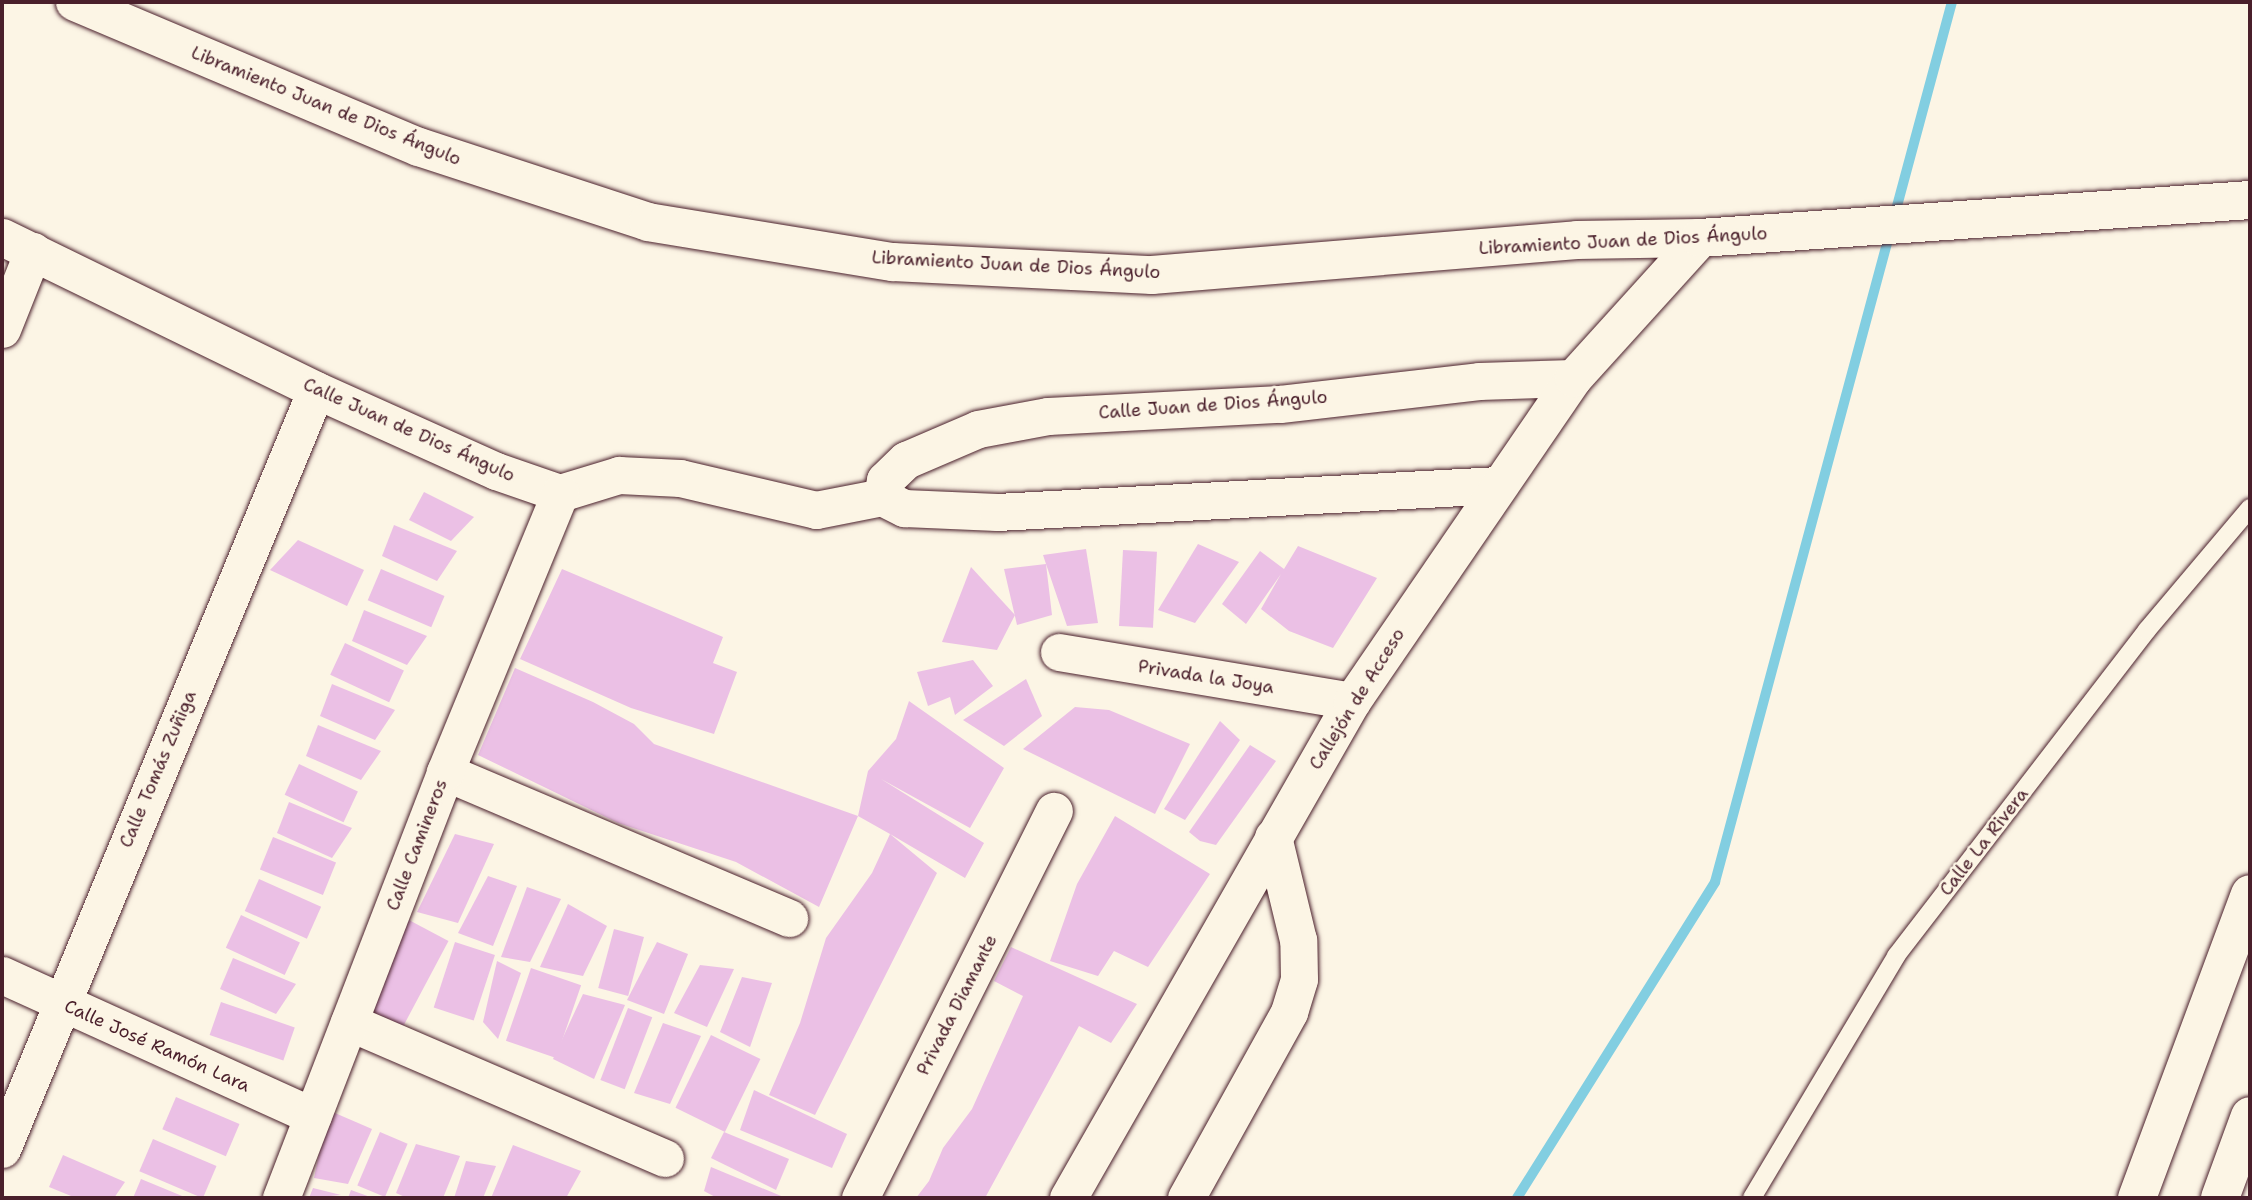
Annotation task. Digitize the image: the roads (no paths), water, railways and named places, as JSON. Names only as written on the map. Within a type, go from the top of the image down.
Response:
[{"type":"main road","name":"Libramiento Juan de Dios Ángulo","points":[[75,2],[419,147],[648,222],[893,262],[1152,275],[1577,240],[1700,238],[2250,200]]},
{"type":"main road","points":[[2137,1198],[2250,894]]},
{"type":"main road","points":[[2220,1198],[2250,1116]]},
{"type":"street","name":"Callejón de Acceso","points":[[1068,1198],[1352,701],[1573,378],[1700,238]]},
{"type":"street","name":"Calle Juan de Dios Ángulo","points":[[18,244],[316,390],[496,471],[560,493]]},
{"type":"street","points":[[2,329],[18,244]]},
{"type":"street","name":"Calle Juan de Dios Ángulo","points":[[882,497],[884,480],[906,460],[978,429],[1048,416],[1280,404],[1479,381],[1573,378]]},
{"type":"street","name":"Calle Tomás Zuñiga","points":[[2,1149],[60,1002],[316,390]]},
{"type":"street","points":[[560,493],[619,475],[680,478],[816,510],[882,497],[904,508],[997,512],[1498,485]]},
{"type":"street","name":"Calle Camineros","points":[[281,1198],[445,772],[560,493]]},
{"type":"street","name":"Privada la Joya","points":[[1059,652],[1352,701]]},
{"type":"street","points":[[445,772],[789,918]]},
{"type":"street","name":"Privada Diamante","points":[[860,1198],[1054,811]]},
{"type":"street","points":[[1186,1198],[1289,1012],[1299,979],[1298,940],[1273,837]]},
{"type":"street","name":"Calle José Ramón Lara","points":[[2,975],[313,1116]]},
{"type":"street","points":[[349,1022],[665,1158]]},
{"type":"lane","name":"Calle La Rivera","points":[[1752,1198],[1896,957],[2147,630],[2250,508]]},
{"type":"waterway","points":[[1517,1198],[1715,882],[1952,2]]}]
